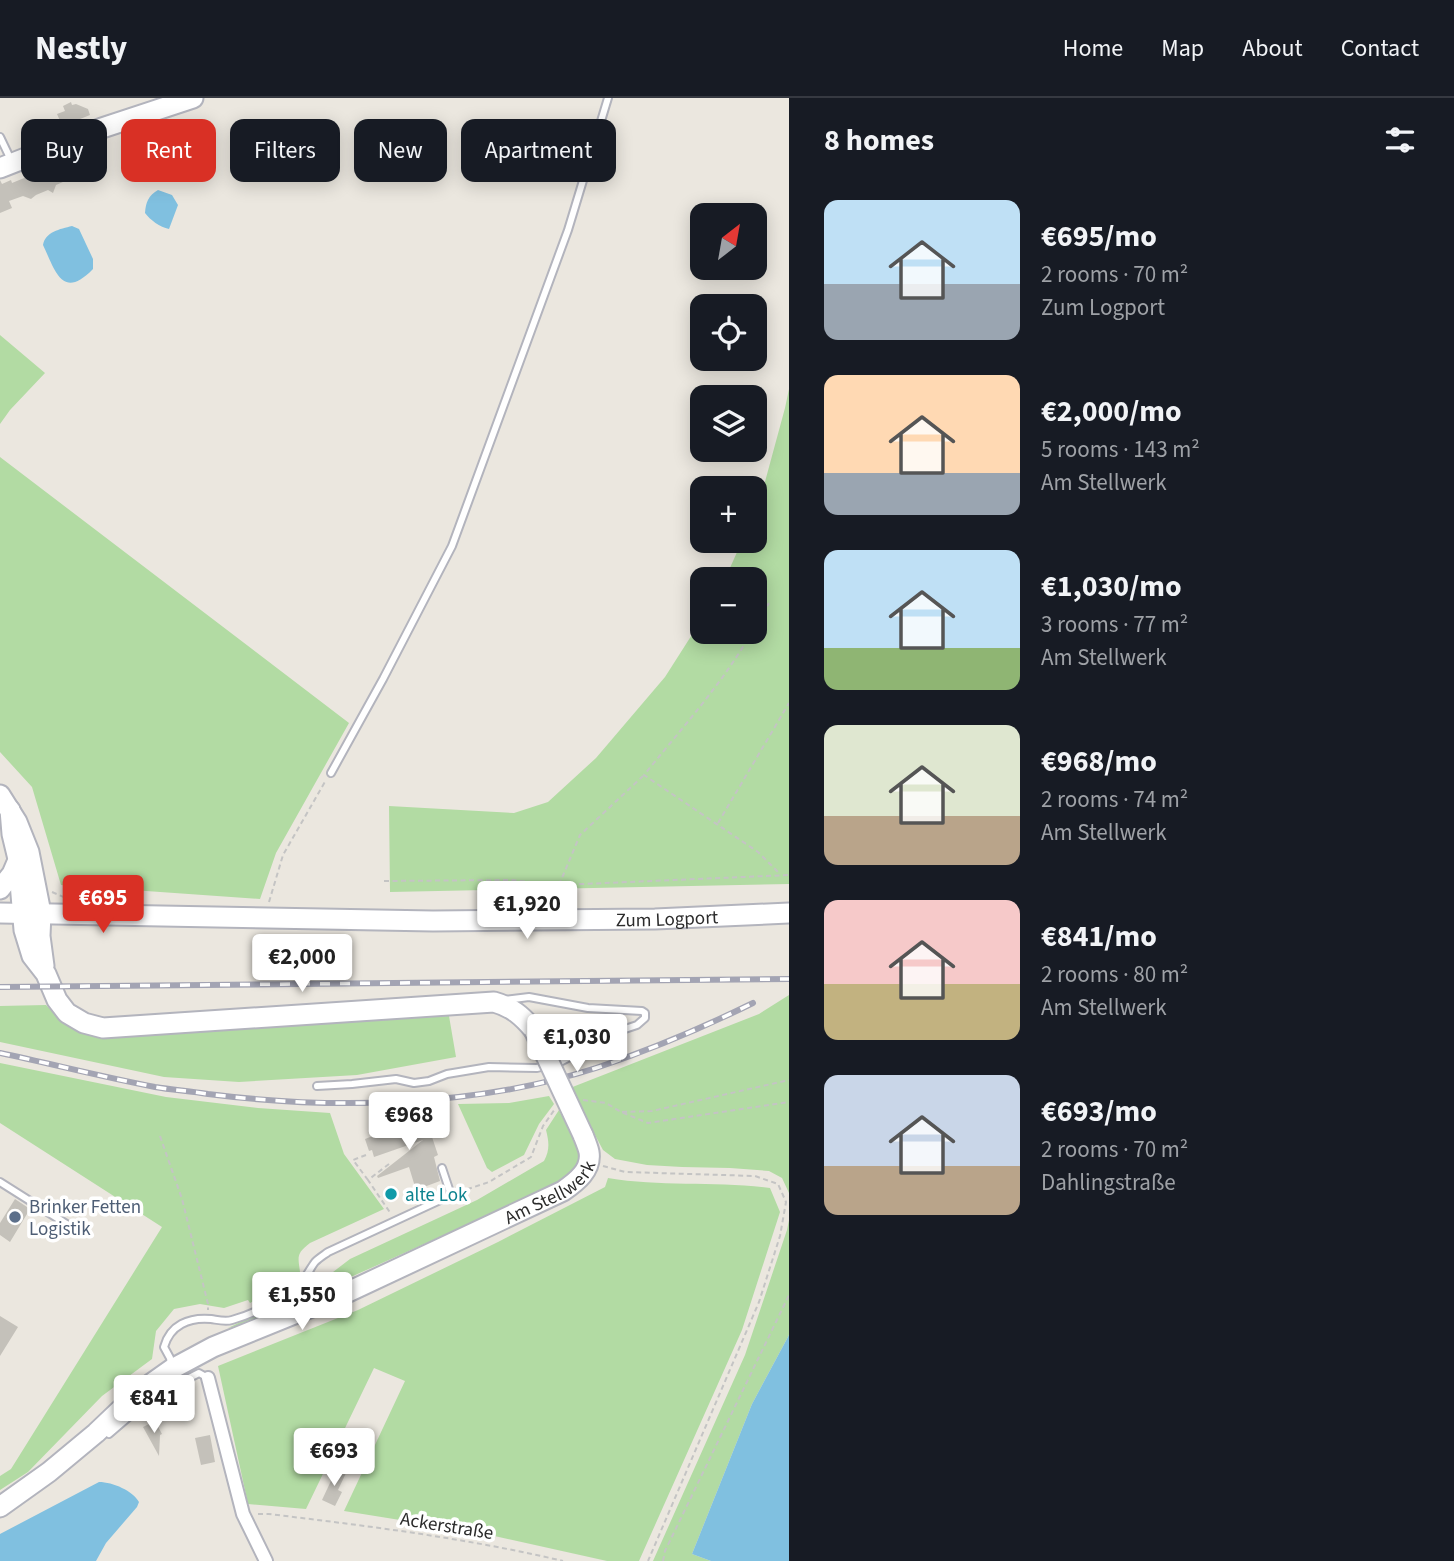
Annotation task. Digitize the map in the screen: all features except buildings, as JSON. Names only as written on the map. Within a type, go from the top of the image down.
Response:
[{"type":"street","points":[[6,166],[102,128],[193,98]]},
{"type":"street","points":[[5,802],[32,913]]},
{"type":"street","points":[[5,802],[29,852],[32,913],[26,942],[32,956],[46,974],[57,1000],[67,1013],[84,1023],[103,1028],[494,1002]]},
{"type":"street","points":[[0,889],[12,874],[18,859]]},
{"type":"street","name":"Zum Logport","points":[[0,913],[460,921],[655,919],[789,912]]},
{"type":"street","name":"Am Stellwerk","points":[[0,1507],[93,1442],[138,1393],[172,1369],[213,1347],[346,1293],[563,1191],[585,1172],[590,1154],[534,1030],[521,1015],[494,1002]]},
{"type":"street","points":[[208,1378],[243,1514],[266,1561]]},
{"type":"lane","points":[[331,773],[452,546],[568,230],[608,98]]},
{"type":"lane","points":[[0,137],[6,166]]},
{"type":"lane","points":[[317,1086],[396,1079],[414,1083],[489,1067],[548,1066],[583,1050],[595,1039],[637,1025],[645,1018],[642,1011],[588,1008],[529,997],[494,1002]]},
{"type":"lane","points":[[172,1369],[164,1347],[171,1332],[179,1325],[208,1319],[229,1321],[250,1314],[296,1286],[316,1260],[328,1252],[451,1195],[442,1168]]},
{"type":"lane","points":[[0,1182],[76,1230]]},
{"type":"lane","points":[[93,1442],[152,1397],[199,1373],[208,1378]]},
{"type":"path","points":[[559,885],[580,835],[644,775],[712,693],[745,644]]},
{"type":"path","points":[[718,824],[789,703]]},
{"type":"path","points":[[268,907],[284,855],[331,773]]},
{"type":"path","points":[[644,775],[758,852],[781,875]]},
{"type":"path","points":[[384,881],[511,880],[559,885],[789,875]]},
{"type":"path","points":[[51,891],[68,899]]},
{"type":"path","points":[[621,1112],[652,1111],[789,1080]]},
{"type":"path","points":[[581,1100],[606,1103],[648,1123],[789,1102]]},
{"type":"path","points":[[451,1195],[489,1182],[531,1157],[543,1126],[556,1107]]},
{"type":"path","points":[[160,1136],[182,1199],[198,1258],[208,1304],[208,1319]]},
{"type":"path","points":[[366,1155],[353,1160],[387,1208]]},
{"type":"path","points":[[588,1163],[625,1172],[755,1176],[778,1184],[786,1202],[780,1236],[759,1302],[648,1561]]},
{"type":"path","points":[[368,1180],[389,1164]]},
{"type":"path","points":[[663,1561],[665,1551],[789,1295]]},
{"type":"path","name":"Ackerstraße","points":[[243,1514],[269,1514],[381,1528],[563,1561]]},
{"type":"green space","points":[[0,335],[45,373],[0,424]]},
{"type":"green space","points":[[789,389],[789,884],[390,892],[389,806],[514,813],[548,802],[596,758],[665,677],[690,638],[690,644],[767,644],[767,567],[730,567],[737,553],[767,553],[767,476]]},
{"type":"green space","points":[[0,457],[349,723],[276,853],[260,899],[61,885],[32,787],[0,752]]},
{"type":"green space","points":[[789,995],[789,1193],[782,1178],[769,1171],[647,1165],[615,1159],[603,1150],[570,1088],[759,1014]]},
{"type":"green space","points":[[46,1005],[69,1026],[98,1038],[449,1016],[456,1057],[357,1075],[239,1082],[164,1077],[0,1042],[0,1006]]},
{"type":"green space","points":[[0,1063],[166,1097],[330,1113],[344,1154],[384,1209],[310,1243],[300,1253],[300,1272],[295,1279],[250,1303],[248,1300],[224,1308],[200,1304],[174,1309],[156,1331],[152,1359],[102,1396],[28,1472],[0,1490],[0,1476],[11,1469],[162,1227],[0,1123]]},
{"type":"green space","points":[[549,1096],[554,1104],[539,1124],[524,1155],[492,1172],[487,1168],[458,1104],[509,1103]]},
{"type":"green space","points":[[559,1110],[579,1150],[579,1164],[570,1176],[265,1317],[228,1328],[320,1282],[350,1259],[477,1200],[544,1161],[548,1146],[546,1130]]},
{"type":"green space","points":[[608,1178],[770,1188],[780,1212],[742,1330],[639,1561],[607,1561],[481,1533],[344,1511],[405,1381],[374,1368],[306,1509],[248,1504],[218,1366],[358,1310],[605,1187]]},
{"type":"green space","points":[[789,1220],[789,1335],[752,1404],[692,1554],[711,1561],[653,1561],[745,1355]]},
{"type":"water","points":[[158,190],[172,195],[178,205],[169,229],[156,223],[145,213],[148,200]]},
{"type":"water","points":[[72,226],[79,229],[93,259],[93,269],[74,282],[67,282],[56,272],[43,245],[50,234]]},
{"type":"water","points":[[789,1335],[789,1561],[711,1561],[692,1554],[752,1404]]},
{"type":"water","points":[[99,1482],[122,1488],[139,1502],[106,1543],[96,1561],[0,1561],[0,1534]]},
{"type":"railway","points":[[0,987],[789,979]]},
{"type":"railway","points":[[0,1053],[155,1087],[208,1094],[305,1102],[404,1102],[502,1091],[596,1068],[676,1038],[753,1003]]},
{"type":"place","name":"alte Lok","points":[[391,1194]]},
{"type":"place","name":"Brinker Fetten Logistik","points":[[15,1217]]}]
